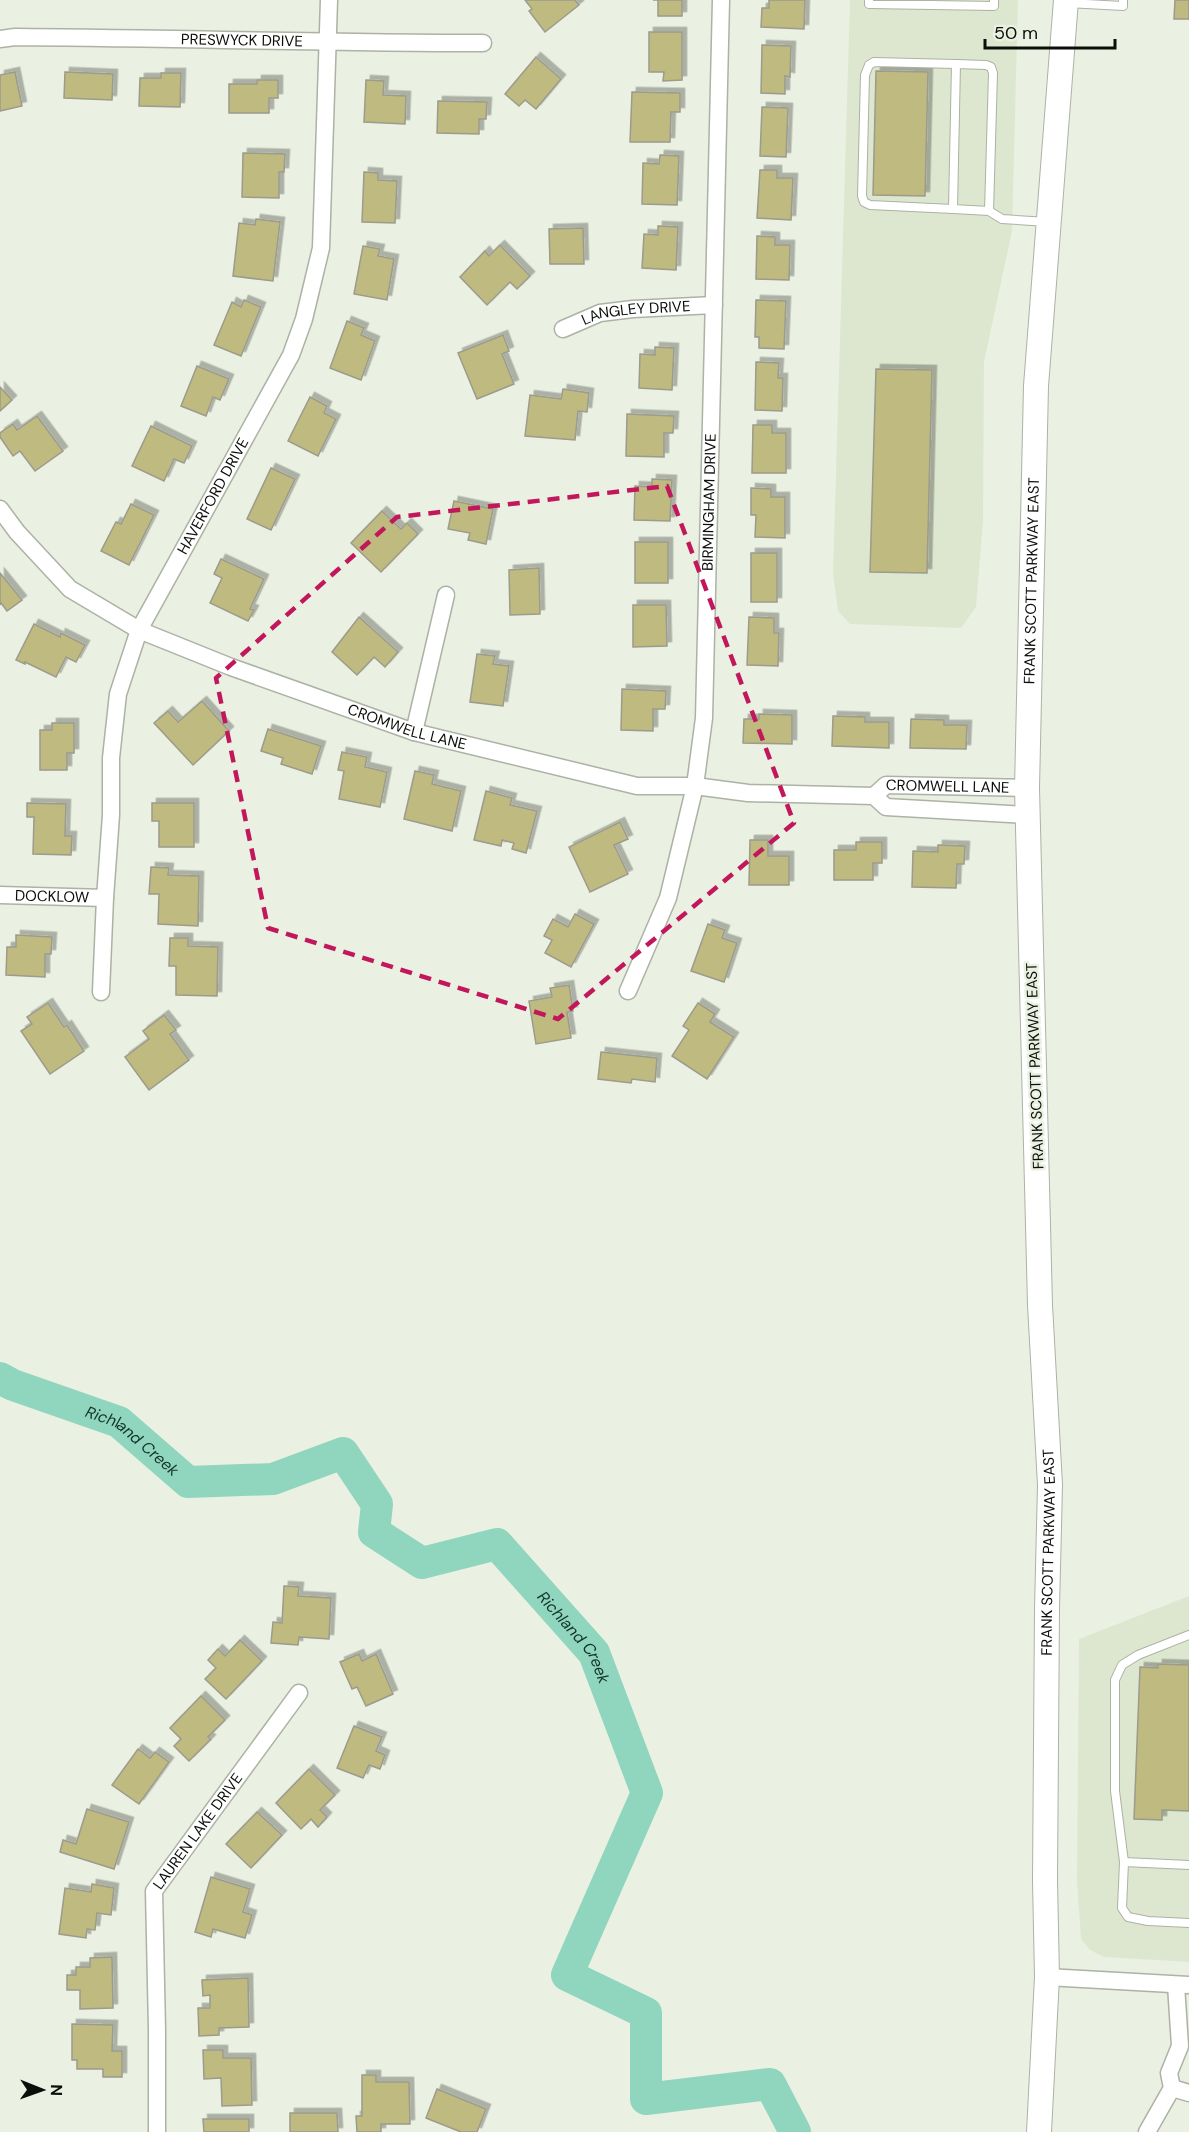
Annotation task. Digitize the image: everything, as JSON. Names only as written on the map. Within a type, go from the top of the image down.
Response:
[{"type":"main road","name":"FRANK SCOTT PARKWAY EAST","points":[[1039,2132],[1047,1977],[1046,1656],[1050,1485],[1040,1305],[1027,788],[1036,386],[1066,1]]},
{"type":"street","name":"HAVERFORD DRIVE","points":[[101,992],[111,815],[111,758],[118,694],[139,630],[291,355],[304,319],[321,248],[329,0]]},
{"type":"street","name":"BIRMINGHAM DRIVE","points":[[628,991],[668,898],[695,786],[704,718],[721,0]]},
{"type":"street","name":"PRESWYCK DRIVE","points":[[0,39],[15,37],[186,38],[329,43],[483,43]]},
{"type":"street","name":"LANGLEY DRIVE","points":[[563,329],[600,313],[714,305]]},
{"type":"street","name":"CROMWELL LANE","points":[[0,509],[17,532],[70,589],[139,630],[231,667],[414,732],[637,786],[695,786],[748,793],[874,796],[886,807],[1028,815]]},
{"type":"street","points":[[414,732],[446,595]]},
{"type":"street","name":"CROMWELL LANE","points":[[874,796],[886,785],[1027,788]]},
{"type":"street","name":"DOCKLOW","points":[[0,896],[105,897]]},
{"type":"street","name":"LAUREN LAKE DRIVE","points":[[157,2132],[158,2030],[154,1891],[299,1693]]},
{"type":"street","points":[[1047,1977],[1183,1985],[1180,2046],[1169,2073],[1172,2088],[1147,2132]]},
{"type":"street","points":[[1172,2088],[1189,2093]]},
{"type":"lane","points":[[869,0],[869,4],[994,6],[994,0]]},
{"type":"lane","points":[[1066,1],[1123,6],[1123,0]]},
{"type":"lane","points":[[988,211],[993,73],[991,67],[874,62],[868,65],[865,75],[862,196],[864,202],[870,205],[988,211],[1002,219],[1048,222]]},
{"type":"lane","points":[[953,209],[956,64]]},
{"type":"lane","points":[[1189,1635],[1138,1655],[1122,1665],[1115,1680],[1115,1791],[1124,1862],[1122,1908],[1128,1917],[1148,1921],[1189,1923]]},
{"type":"lane","points":[[1124,1862],[1189,1865]]},
{"type":"highlighted area","points":[[667,486],[794,823],[558,1019],[268,928],[216,678],[397,517]]},
{"type":"shaded area","points":[[850,0],[1018,0],[1012,231],[984,362],[983,521],[976,607],[961,628],[850,624],[838,611],[833,573]]},
{"type":"shaded area","points":[[1189,1596],[1189,1962],[1104,1957],[1090,1950],[1081,1939],[1077,1881],[1079,1639]]},
{"type":"building","points":[[525,0],[575,0],[579,5],[545,32],[529,11],[532,9]]},
{"type":"building","points":[[658,0],[682,0],[682,16],[658,16]]},
{"type":"building","points":[[769,0],[805,0],[804,29],[761,27],[762,8],[769,8]]},
{"type":"building","points":[[1175,0],[1189,0],[1189,19],[1174,19]]},
{"type":"building","points":[[649,32],[682,32],[682,80],[663,81],[664,72],[649,72]]},
{"type":"building","points":[[762,45],[791,46],[790,77],[785,76],[785,94],[761,93]]},
{"type":"building","points":[[536,57],[561,79],[536,109],[525,100],[519,106],[505,94]]},
{"type":"building","points":[[876,71],[928,72],[925,196],[873,195]]},
{"type":"building","points":[[15,72],[22,106],[0,111],[0,75]]},
{"type":"building","points":[[65,72],[113,74],[112,100],[64,98]]},
{"type":"building","points":[[161,73],[181,73],[180,107],[139,106],[140,78],[161,78]]},
{"type":"building","points":[[257,80],[278,80],[278,98],[269,98],[269,113],[229,113],[229,84],[257,84]]},
{"type":"building","points":[[366,80],[384,81],[383,95],[406,96],[405,124],[364,122]]},
{"type":"building","points":[[632,92],[680,93],[680,112],[671,112],[670,142],[630,142]]},
{"type":"building","points":[[438,101],[487,102],[486,119],[479,119],[479,134],[437,133]]},
{"type":"building","points":[[762,107],[788,108],[786,157],[760,156]]},
{"type":"building","points":[[243,153],[285,154],[284,172],[279,172],[279,198],[242,197]]},
{"type":"building","points":[[660,155],[679,156],[677,205],[642,204],[643,163],[659,164]]},
{"type":"building","points":[[760,170],[777,170],[777,178],[793,178],[791,220],[757,218]]},
{"type":"building","points":[[364,172],[378,173],[378,180],[397,181],[395,223],[362,222]]},
{"type":"building","points":[[256,219],[280,222],[273,281],[233,276],[239,223],[255,225]]},
{"type":"building","points":[[658,226],[678,227],[676,270],[642,268],[644,234],[658,235]]},
{"type":"building","points":[[583,228],[584,264],[550,264],[549,229]]},
{"type":"building","points":[[757,236],[775,237],[775,245],[790,245],[789,280],[756,279]]},
{"type":"building","points":[[500,245],[530,276],[517,289],[510,282],[487,305],[460,277],[485,251],[489,256]]},
{"type":"building","points":[[363,246],[380,249],[378,256],[394,259],[387,300],[354,294]]},
{"type":"building","points":[[244,300],[261,307],[241,356],[214,345],[232,302],[241,307]]},
{"type":"building","points":[[756,300],[786,301],[784,349],[759,348],[759,337],[755,337]]},
{"type":"building","points":[[347,321],[364,328],[361,335],[375,341],[361,380],[330,368]]},
{"type":"building","points":[[503,335],[509,351],[502,354],[514,384],[477,399],[458,353]]},
{"type":"building","points":[[655,347],[674,348],[672,390],[639,388],[640,354],[655,355]]},
{"type":"building","points":[[756,362],[779,363],[778,378],[783,378],[782,411],[755,410]]},
{"type":"building","points":[[197,366],[229,379],[220,400],[213,397],[206,416],[181,406]]},
{"type":"building","points":[[876,369],[932,370],[927,573],[870,572]]},
{"type":"building","points":[[0,387],[12,400],[0,411]]},
{"type":"building","points":[[563,389],[589,393],[587,412],[578,411],[575,440],[525,436],[530,395],[561,399]]},
{"type":"building","points":[[310,397],[327,406],[324,413],[336,419],[318,456],[288,441]]},
{"type":"building","points":[[627,414],[674,416],[673,433],[664,433],[664,457],[626,456]]},
{"type":"building","points":[[37,416],[63,451],[35,471],[20,451],[13,456],[0,437],[0,433],[13,424],[17,430]]},
{"type":"building","points":[[753,425],[772,425],[772,433],[786,433],[786,473],[752,473]]},
{"type":"building","points":[[151,426],[192,446],[184,463],[174,459],[164,481],[132,466]]},
{"type":"building","points":[[271,468],[295,479],[271,530],[247,519]]},
{"type":"building","points":[[652,479],[672,480],[670,521],[634,520],[635,486],[652,487]]},
{"type":"building","points":[[751,488],[771,489],[771,497],[785,497],[785,538],[755,537],[756,515],[751,515]]},
{"type":"building","points":[[454,501],[493,509],[486,544],[468,540],[470,533],[448,529]]},
{"type":"building","points":[[131,504],[154,515],[129,565],[101,551],[116,522],[121,524]]},
{"type":"building","points":[[382,511],[401,529],[407,523],[418,534],[381,572],[351,543]]},
{"type":"building","points":[[635,542],[668,542],[668,583],[635,583]]},
{"type":"building","points":[[751,553],[777,553],[777,602],[751,602]]},
{"type":"building","points":[[221,559],[264,579],[250,609],[254,610],[248,621],[210,603],[222,578],[214,574]]},
{"type":"building","points":[[539,568],[540,614],[510,615],[509,570]]},
{"type":"building","points":[[0,573],[22,600],[7,611],[1,603],[0,605]]},
{"type":"building","points":[[633,605],[666,605],[667,646],[633,647]]},
{"type":"building","points":[[359,617],[398,652],[385,667],[374,657],[357,675],[332,652]]},
{"type":"building","points":[[749,617],[774,618],[774,633],[779,633],[778,666],[747,665]]},
{"type":"building","points":[[34,624],[60,637],[61,633],[85,645],[76,662],[66,657],[56,677],[16,660]]},
{"type":"building","points":[[477,654],[495,656],[493,664],[509,666],[503,706],[470,702]]},
{"type":"building","points":[[622,689],[666,691],[665,709],[653,709],[653,731],[621,730]]},
{"type":"building","points":[[202,701],[229,731],[193,765],[154,723],[168,711],[178,722]]},
{"type":"building","points":[[759,714],[792,715],[792,744],[743,743],[744,719],[759,719]]},
{"type":"building","points":[[833,716],[865,717],[865,722],[889,722],[889,748],[832,746]]},
{"type":"building","points":[[911,719],[944,720],[944,725],[967,725],[966,749],[910,748]]},
{"type":"building","points":[[52,723],[74,723],[74,753],[67,753],[67,770],[40,770],[40,730],[52,730]]},
{"type":"building","points":[[268,729],[321,746],[312,774],[281,764],[283,758],[261,751]]},
{"type":"building","points":[[342,752],[367,757],[365,767],[387,772],[380,807],[339,799],[344,771],[338,770]]},
{"type":"building","points":[[415,771],[434,775],[432,784],[461,791],[452,831],[404,819]]},
{"type":"building","points":[[486,791],[512,798],[510,805],[537,811],[526,853],[512,849],[514,843],[502,840],[501,846],[474,840]]},
{"type":"building","points":[[27,803],[66,804],[65,836],[72,836],[71,855],[33,854],[34,817],[27,817]]},
{"type":"building","points":[[152,803],[194,803],[194,847],[159,847],[159,821],[152,821]]},
{"type":"building","points":[[620,822],[628,839],[614,845],[628,874],[590,892],[569,847]]},
{"type":"building","points":[[750,840],[768,840],[768,856],[789,856],[789,885],[749,885]]},
{"type":"building","points":[[856,842],[882,842],[882,863],[873,863],[873,880],[834,880],[834,850],[856,850]]},
{"type":"building","points":[[938,845],[965,846],[964,864],[957,864],[956,888],[912,887],[913,851],[938,852]]},
{"type":"building","points":[[151,867],[169,868],[168,875],[199,876],[198,926],[158,924],[159,894],[149,894]]},
{"type":"building","points":[[575,914],[594,924],[571,967],[545,953],[552,940],[544,936],[553,919],[568,927]]},
{"type":"building","points":[[708,924],[725,930],[722,938],[737,943],[724,982],[691,971]]},
{"type":"building","points":[[16,935],[52,937],[51,954],[45,954],[45,977],[6,975],[7,947],[16,947]]},
{"type":"building","points":[[170,938],[188,938],[188,946],[218,947],[217,996],[176,995],[176,966],[169,966]]},
{"type":"building","points":[[569,985],[573,1011],[567,1012],[571,1038],[536,1044],[529,1001],[552,997],[550,988]]},
{"type":"building","points":[[48,1003],[64,1027],[67,1025],[84,1051],[50,1074],[21,1031],[32,1024],[27,1017]]},
{"type":"building","points":[[698,1003],[715,1014],[710,1022],[734,1037],[707,1079],[672,1056],[689,1030],[683,1026]]},
{"type":"building","points":[[164,1015],[176,1030],[170,1034],[189,1060],[149,1090],[125,1057],[149,1039],[143,1031]]},
{"type":"building","points":[[601,1052],[657,1058],[655,1082],[632,1079],[631,1083],[598,1079]]},
{"type":"building","points":[[284,1586],[299,1587],[298,1596],[331,1598],[329,1639],[299,1637],[298,1645],[271,1643],[273,1622],[282,1623]]},
{"type":"building","points":[[240,1640],[262,1661],[226,1699],[205,1679],[216,1668],[208,1660],[218,1649],[225,1656]]},
{"type":"building","points":[[359,1654],[362,1661],[376,1654],[393,1694],[366,1706],[357,1687],[352,1689],[340,1662]]},
{"type":"building","points":[[1158,1664],[1189,1665],[1189,1811],[1162,1810],[1162,1820],[1134,1819],[1140,1667],[1158,1668]]},
{"type":"building","points":[[201,1696],[225,1720],[208,1737],[211,1739],[189,1761],[174,1746],[181,1739],[170,1728]]},
{"type":"building","points":[[354,1726],[382,1737],[376,1751],[385,1755],[380,1769],[369,1765],[363,1778],[337,1768]]},
{"type":"building","points":[[138,1749],[150,1758],[155,1752],[169,1762],[139,1804],[112,1785]]},
{"type":"building","points":[[309,1769],[335,1795],[320,1810],[327,1817],[318,1827],[311,1819],[301,1829],[276,1803]]},
{"type":"building","points":[[87,1809],[129,1822],[114,1869],[60,1852],[63,1840],[76,1844]]},
{"type":"building","points":[[257,1812],[282,1835],[251,1868],[226,1844]]},
{"type":"building","points":[[211,1877],[250,1889],[243,1912],[252,1915],[245,1938],[213,1929],[211,1937],[195,1932]]},
{"type":"building","points":[[92,1884],[114,1888],[111,1915],[97,1913],[95,1930],[87,1929],[86,1938],[59,1934],[65,1888],[91,1892]]},
{"type":"building","points":[[112,1957],[113,2008],[80,2009],[80,1990],[67,1990],[67,1975],[76,1975],[76,1967],[90,1967],[90,1958]]},
{"type":"building","points":[[248,1978],[249,2027],[219,2028],[219,2035],[199,2036],[198,2008],[210,2008],[210,1995],[203,1996],[202,1980]]},
{"type":"building","points":[[72,2024],[113,2025],[112,2051],[122,2051],[122,2077],[103,2077],[103,2069],[77,2069],[77,2060],[72,2060]]},
{"type":"building","points":[[203,2050],[223,2050],[223,2058],[251,2058],[252,2105],[222,2106],[221,2078],[204,2079]]},
{"type":"building","points":[[362,2075],[376,2075],[376,2082],[409,2082],[410,2124],[381,2124],[381,2132],[357,2132],[356,2116],[362,2116]]},
{"type":"building","points":[[437,2089],[486,2109],[477,2132],[461,2132],[426,2118]]},
{"type":"building","points":[[290,2113],[337,2113],[338,2132],[290,2132]]},
{"type":"building","points":[[203,2119],[249,2119],[249,2132],[204,2132]]},
{"type":"waterway","name":"Richland Creek","points":[[0,1378],[13,1385],[119,1422],[188,1482],[273,1479],[343,1453],[377,1504],[374,1532],[422,1563],[497,1544],[594,1653],[647,1793],[567,1975],[646,2013],[646,2099],[770,2084],[795,2132]]}]
